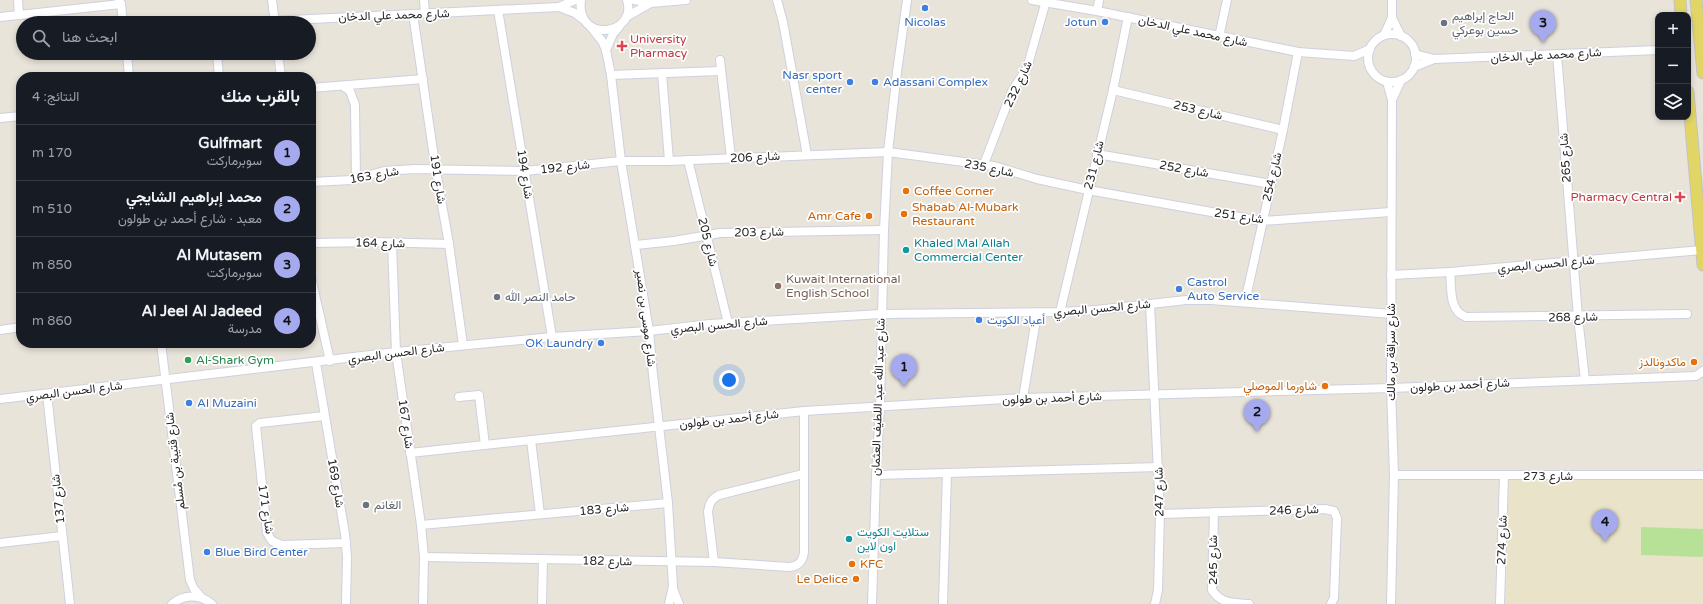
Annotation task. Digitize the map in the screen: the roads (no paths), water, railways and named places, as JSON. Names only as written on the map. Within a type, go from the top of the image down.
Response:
[{"type":"main road","points":[[1680,0],[1681,12]]},
{"type":"main road","points":[[1696,0],[1701,34],[1703,73]]},
{"type":"main road","points":[[1691,120],[1701,223],[1703,265]]},
{"type":"main road","points":[[1694,158],[1703,173]]},
{"type":"street","points":[[18,0],[19,15]]},
{"type":"street","points":[[272,0],[274,16]]},
{"type":"street","points":[[424,0],[425,13]]},
{"type":"street","name":"شارع محمد علي الدخان","points":[[316,19],[558,7],[575,0]]},
{"type":"street","points":[[581,0],[582,15],[588,24],[603,31],[610,30],[651,3]]},
{"type":"street","points":[[606,50],[613,34],[624,20],[628,10],[627,0]]},
{"type":"street","points":[[634,0],[651,3],[670,0],[686,0]]},
{"type":"street","points":[[777,0],[783,22],[807,155]]},
{"type":"street","name":"شارع عبد الله عبد اللطيف العثمان","points":[[872,604],[876,475],[880,407],[881,314],[888,152],[907,0]]},
{"type":"street","name":"شارع محمد علي الدخان","points":[[1032,0],[1097,10],[1218,37],[1298,52],[1354,56],[1369,66]]},
{"type":"street","points":[[1097,10],[1099,0]]},
{"type":"street","points":[[1218,37],[1227,0]]},
{"type":"street","points":[[1384,35],[1392,18],[1392,0]]},
{"type":"street","points":[[0,17],[120,1],[122,16]]},
{"type":"street","name":"شارع 232","points":[[984,164],[1012,91],[1027,68],[1046,2]]},
{"type":"street","name":"شارع محمد علي الدخان","points":[[558,7],[575,13],[588,24]]},
{"type":"street","name":"شارع 194","points":[[498,10],[552,337]]},
{"type":"street","name":"شارع 191","points":[[413,14],[436,170],[449,244],[463,345]]},
{"type":"street","name":"شارع 231","points":[[1060,312],[1113,90],[1128,17]]},
{"type":"street","points":[[1392,18],[1401,36],[1412,45],[1415,54],[1414,67],[1409,75],[1401,80],[1387,82],[1375,75],[1369,66],[1368,58],[1370,48],[1375,41],[1384,35],[1392,34],[1401,36]]},
{"type":"street","name":"شارع موسى بن نصير","points":[[588,24],[599,36],[606,50],[611,75],[621,160],[650,331],[653,375],[668,503],[673,586],[679,604]]},
{"type":"street","points":[[1354,56],[1370,48]]},
{"type":"street","name":"شارع محمد علي الدخان","points":[[1414,67],[1434,60],[1655,50]]},
{"type":"street","name":"شارع 254","points":[[1245,302],[1283,130],[1298,52]]},
{"type":"street","name":"شارع محمد علي الدخان","points":[[1415,54],[1434,60]]},
{"type":"street","name":"شارع 265","points":[[1557,54],[1578,317],[1585,380]]},
{"type":"street","points":[[127,60],[128,72]]},
{"type":"street","points":[[218,60],[219,72]]},
{"type":"street","points":[[279,60],[281,72]]},
{"type":"street","points":[[720,60],[731,158]]},
{"type":"street","points":[[611,75],[721,71]]},
{"type":"street","points":[[662,73],[669,161]]},
{"type":"street","points":[[316,88],[423,79]]},
{"type":"street","name":"شارع سراقة بن مالك","points":[[1392,100],[1401,80]]},
{"type":"street","name":"شارع سراقة بن مالك","points":[[1387,82],[1392,100],[1391,388],[1394,475],[1390,604]]},
{"type":"street","points":[[343,86],[350,91],[355,105],[356,179]]},
{"type":"street","name":"شارع 253","points":[[1113,90],[1283,130]]},
{"type":"street","points":[[0,118],[16,116]]},
{"type":"street","name":"شارع 206","points":[[621,160],[669,161],[888,152]]},
{"type":"street","name":"شارع 235","points":[[888,152],[1000,167],[1037,179],[1088,190]]},
{"type":"street","name":"شارع 252","points":[[1097,154],[1271,184]]},
{"type":"street","name":"شارع 192","points":[[436,170],[525,171],[621,160]]},
{"type":"street","name":"شارع 205","points":[[688,160],[728,323]]},
{"type":"street","name":"شارع 163","points":[[316,182],[356,179],[384,171],[415,169],[436,170]]},
{"type":"street","name":"شارع 251","points":[[1088,190],[1262,221],[1391,212]]},
{"type":"street","name":"شارع 203","points":[[636,245],[674,241],[706,235],[884,230]]},
{"type":"street","name":"شارع 164","points":[[316,243],[449,244]]},
{"type":"street","name":"شارع 167","points":[[392,243],[396,352],[421,525],[424,557],[423,604]]},
{"type":"street","name":"شارع الحسن البصري","points":[[1391,275],[1450,272],[1702,250]]},
{"type":"street","name":"شارع 268","points":[[1450,272],[1454,306],[1459,314],[1473,318],[1687,314]]},
{"type":"street","points":[[316,299],[330,361]]},
{"type":"street","name":"شارع الحسن البصري","points":[[0,399],[463,345],[552,337],[650,331],[728,323],[881,314],[1060,312],[1211,300],[1392,314]]},
{"type":"street","name":"شارع 247","points":[[1150,304],[1159,466],[1160,514],[1158,590],[1155,604]]},
{"type":"street","points":[[1023,398],[1037,313]]},
{"type":"street","points":[[0,330],[16,328]]},
{"type":"street","name":"شارع قتيبة بن مُسلم","points":[[162,348],[190,580],[194,589],[201,598]]},
{"type":"street","name":"شارع 169","points":[[316,363],[346,543],[346,604]]},
{"type":"street","name":"شارع أحمد بن طولون","points":[[410,453],[804,411],[1023,398],[1391,388],[1701,375]]},
{"type":"street","name":"شارع 137","points":[[47,394],[70,604]]},
{"type":"street","points":[[459,397],[479,395],[485,445]]},
{"type":"street","points":[[714,562],[708,516],[711,501],[719,495],[803,474],[804,411]]},
{"type":"street","name":"شارع 171","points":[[324,416],[260,423],[256,426],[267,533],[276,543],[282,544],[346,543]]},
{"type":"street","points":[[531,440],[540,514]]},
{"type":"street","points":[[876,475],[1159,466]]},
{"type":"street","points":[[943,604],[947,473]]},
{"type":"street","name":"شارع 182","points":[[424,557],[714,562],[789,567],[800,564],[804,552],[803,474]]},
{"type":"street","name":"شارع 273","points":[[1394,475],[1703,475]]},
{"type":"street","name":"شارع 274","points":[[1500,604],[1504,476]]},
{"type":"street","name":"شارع 183","points":[[421,525],[668,503]]},
{"type":"street","name":"شارع 246","points":[[1160,514],[1325,508],[1334,511],[1337,518],[1334,598],[1332,604]]},
{"type":"street","name":"شارع 245","points":[[1214,512],[1212,590],[1216,597],[1225,602],[1250,604]]},
{"type":"street","points":[[0,543],[62,536]]},
{"type":"street","points":[[542,604],[544,559]]},
{"type":"street","name":"شارع قتيبة بن مُسلم","points":[[185,597],[190,580]]},
{"type":"street","name":"شارع موسى بن نصير","points":[[669,604],[673,586]]},
{"type":"street","name":"شارع 247","points":[[1158,590],[1161,604]]},
{"type":"street","points":[[172,604],[185,597],[201,598],[212,604]]},
{"type":"place","name":"Nicolas","points":[[925,8]]},
{"type":"place","name":"Jotun","points":[[1105,22]]},
{"type":"place","name":"الحاج إبراهيم حسين بوعركي","points":[[1444,23]]},
{"type":"place","name":"Al Mutasem","points":[[1543,43]]},
{"type":"place","name":"University Pharmacy","points":[[622,46]]},
{"type":"place","name":"Nasr sport center","points":[[850,82]]},
{"type":"place","name":"Adassani Complex","points":[[875,82]]},
{"type":"place","name":"Coffee Corner","points":[[906,191]]},
{"type":"place","name":"Pharmacy Central","points":[[1680,197]]},
{"type":"place","name":"Shabab Al-Mubark Restaurant","points":[[904,214]]},
{"type":"place","name":"Amr Cafe","points":[[869,216]]},
{"type":"place","name":"Khaled Mal Allah Commercial Center","points":[[906,250]]},
{"type":"place","name":"Kuwait International English School","points":[[778,286]]},
{"type":"place","name":"Castrol Auto Service","points":[[1179,289]]},
{"type":"place","name":"حامد النصر الله","points":[[497,297]]},
{"type":"place","name":"أعياد الكويت","points":[[979,320]]},
{"type":"place","name":"OK Laundry","points":[[601,343]]},
{"type":"place","name":"Al-Shark Gym","points":[[188,360]]},
{"type":"place","name":"ماكدونالدز","points":[[1694,362]]},
{"type":"place","name":"شاورما الموصلي","points":[[1325,386]]},
{"type":"place","name":"Gulfmart","points":[[904,387]]},
{"type":"place","name":"Al Muzaini","points":[[189,403]]},
{"type":"place","name":"محمد إبراهيم الشايجي","points":[[1257,432]]},
{"type":"place","name":"الغانم","points":[[366,505]]},
{"type":"place","name":"ستلايت الكويت اون لاين","points":[[849,539]]},
{"type":"place","name":"Al Jeel Al Jadeed","points":[[1605,542]]},
{"type":"place","name":"Blue Bird Center","points":[[207,552]]},
{"type":"place","name":"KFC","points":[[852,564]]},
{"type":"place","name":"Le Delice","points":[[856,579]]}]
